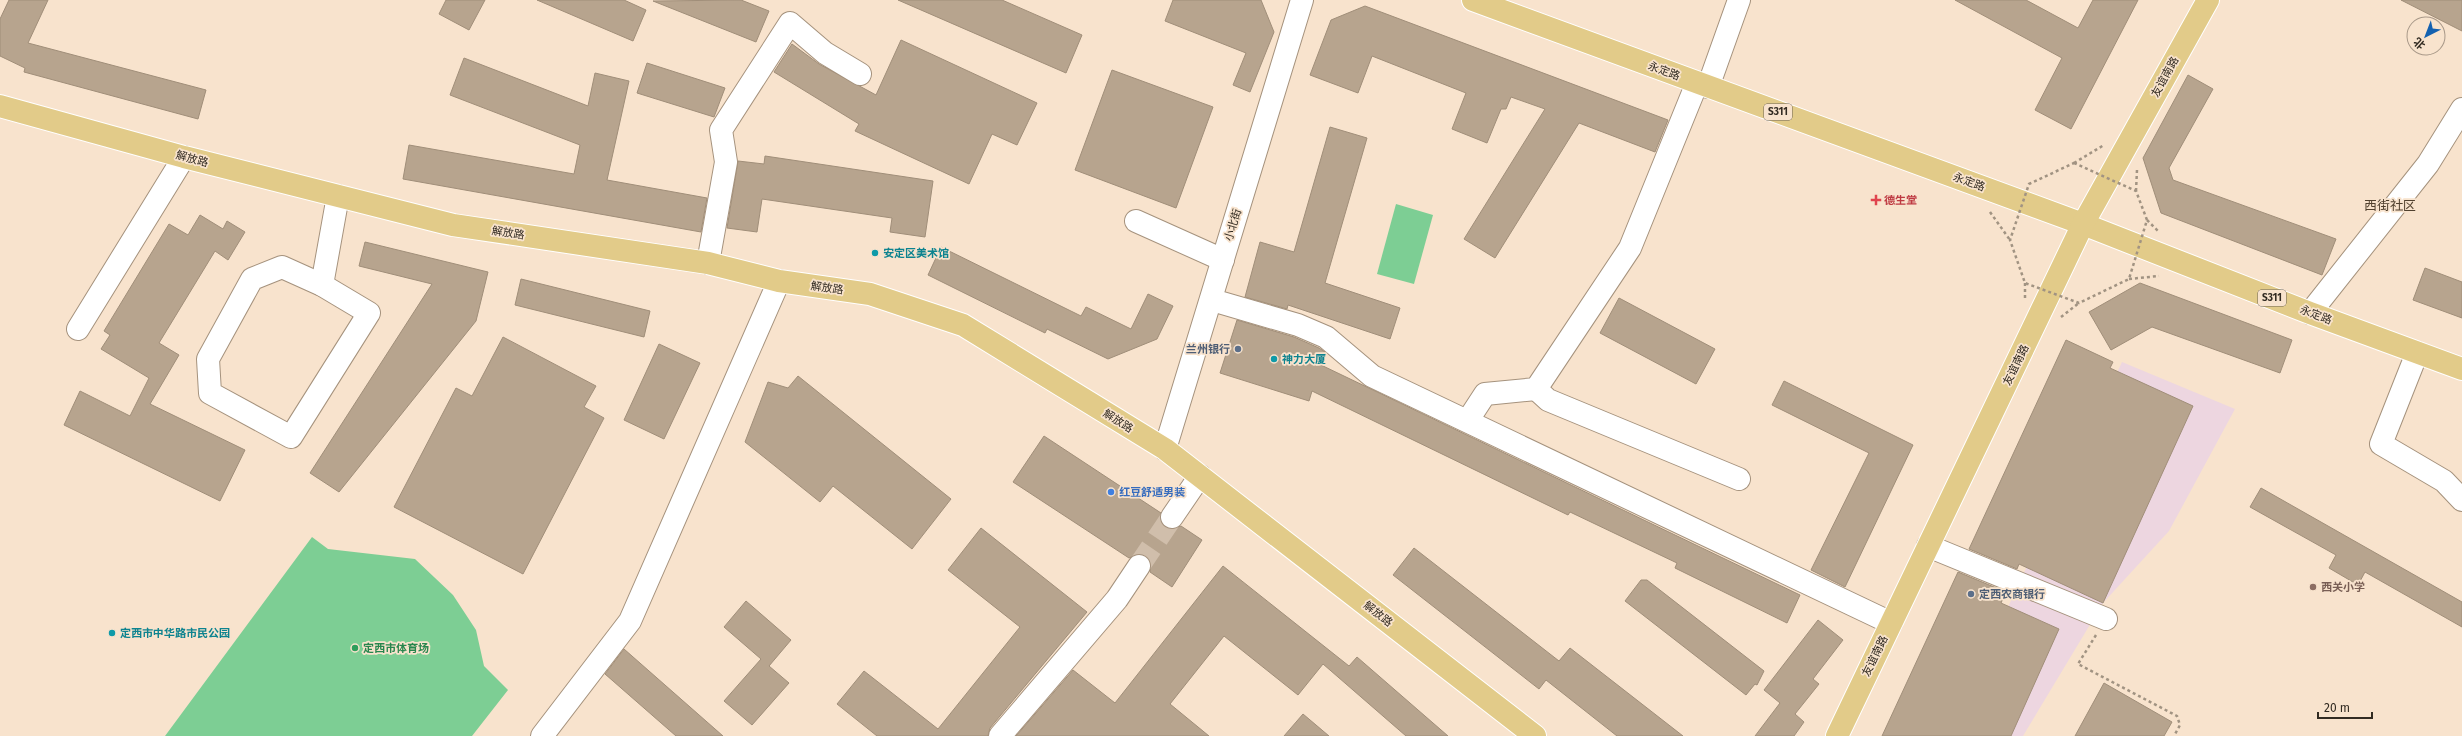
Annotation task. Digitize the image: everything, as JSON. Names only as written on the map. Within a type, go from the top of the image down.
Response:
[{"type":"main road","name":"永定路","points":[[1474,0],[2083,224],[2310,313],[2462,369]]},
{"type":"main road","name":"友谊南路","points":[[1837,736],[2083,224],[2208,0]]},
{"type":"main road","name":"解放路","points":[[0,106],[184,157],[453,224],[708,263],[779,281],[870,294],[963,325],[1165,450],[1536,736]]},
{"type":"street","name":"小北街","points":[[1165,450],[1212,300],[1302,0]]},
{"type":"street","points":[[1536,389],[1630,248],[1739,0]]},
{"type":"street","points":[[708,263],[726,162],[721,130],[790,23],[825,53],[860,74]]},
{"type":"street","points":[[2310,313],[2428,164],[2462,109]]},
{"type":"street","points":[[78,329],[184,157]]},
{"type":"street","points":[[322,285],[338,196]]},
{"type":"street","points":[[1136,221],[1223,260]]},
{"type":"street","points":[[282,267],[322,285],[369,313],[291,438],[210,392],[208,358],[252,279],[282,267]]},
{"type":"street","points":[[542,736],[630,621],[779,281]]},
{"type":"street","points":[[1212,300],[1298,325],[1326,337],[1372,376],[1468,420],[1891,623]]},
{"type":"street","points":[[2417,353],[2381,444],[2444,481],[2462,500]]},
{"type":"street","points":[[1468,420],[1485,394],[1536,389],[1548,400],[1739,479]]},
{"type":"street","points":[[1172,517],[1200,476]]},
{"type":"street","points":[[1928,546],[2106,619]]},
{"type":"street","points":[[1000,736],[1117,599],[1139,566]]},
{"type":"path","points":[[2074,163],[2136,191],[2147,220],[2129,279],[2079,303],[2025,283],[2010,240],[2028,184],[2074,163]]},
{"type":"path","points":[[2106,619],[2078,664],[2177,716],[2180,725],[2174,736]]},
{"type":"shaded area","points":[[2122,362],[2235,409],[2169,531],[2103,603],[2023,736],[1948,736]]},
{"type":"green space","points":[[1396,204],[1433,215],[1414,284],[1377,274]]},
{"type":"green space","name":"定西市体育场","points":[[312,537],[328,549],[415,559],[453,595],[476,630],[484,666],[508,690],[472,736],[165,736]]},
{"type":"building","points":[[9,0],[48,0],[28,43],[206,90],[198,119],[24,72],[25,68],[0,56],[0,19]]},
{"type":"building","points":[[446,0],[485,0],[469,30],[439,14]]},
{"type":"building","points":[[537,0],[624,0],[646,10],[633,41]]},
{"type":"building","points":[[741,0],[769,11],[756,42],[653,1]]},
{"type":"building","points":[[898,0],[1002,0],[1082,35],[1066,73]]},
{"type":"building","points":[[1173,0],[1261,0],[1274,32],[1250,92],[1233,85],[1246,53],[1165,21]]},
{"type":"building","points":[[1955,0],[2026,0],[2078,28],[2093,0],[2138,0],[2071,129],[2035,110],[2062,58]]},
{"type":"building","points":[[2401,0],[2462,0],[2462,31],[2446,23],[2446,16],[2432,16]]},
{"type":"building","points":[[1365,6],[1668,120],[1655,152],[1579,123],[1495,258],[1464,239],[1545,109],[1511,97],[1506,109],[1501,109],[1487,143],[1452,129],[1466,93],[1372,56],[1358,93],[1310,75],[1331,20]]},
{"type":"building","points":[[901,40],[1037,103],[1017,145],[992,134],[969,184],[855,131],[859,124],[774,72],[792,44],[819,64],[876,95]]},
{"type":"building","points":[[464,58],[588,106],[595,73],[629,81],[607,180],[707,198],[701,232],[403,179],[409,145],[574,174],[580,145],[450,95]]},
{"type":"building","points":[[647,63],[725,88],[714,117],[637,93]]},
{"type":"building","points":[[1112,70],[1213,107],[1176,208],[1075,170]]},
{"type":"building","points":[[2188,75],[2213,89],[2169,168],[2173,180],[2336,239],[2322,275],[2161,213],[2143,158]]},
{"type":"building","points":[[1330,127],[1367,138],[1325,283],[1400,308],[1390,339],[1288,305],[1287,309],[1245,297],[1260,242],[1294,252]]},
{"type":"building","points":[[765,156],[933,181],[925,237],[890,232],[892,218],[762,199],[757,232],[727,228],[738,161],[764,164]]},
{"type":"building","points":[[200,215],[223,229],[227,221],[245,232],[228,260],[215,251],[159,343],[179,355],[150,404],[245,450],[220,501],[64,425],[80,391],[130,416],[149,378],[101,349],[110,335],[104,331],[169,224],[188,235]]},
{"type":"building","points":[[365,242],[488,272],[476,321],[339,492],[310,473],[432,284],[359,266]]},
{"type":"building","points":[[941,247],[1081,316],[1086,307],[1131,329],[1148,294],[1173,306],[1157,339],[1108,359],[1047,329],[1045,333],[928,275]]},
{"type":"building","points":[[2425,268],[2462,282],[2462,318],[2413,300]]},
{"type":"building","points":[[521,279],[650,311],[644,337],[515,305]]},
{"type":"building","points":[[2140,283],[2292,340],[2280,373],[2152,327],[2111,350],[2089,312]]},
{"type":"building","points":[[1619,298],[1715,349],[1696,384],[1600,333]]},
{"type":"building","points":[[1237,320],[1294,337],[1319,348],[1325,352],[1321,365],[1800,595],[1787,623],[1675,568],[1677,563],[1570,512],[1568,515],[1312,391],[1309,401],[1220,373]]},
{"type":"building","points":[[503,337],[596,386],[584,407],[604,418],[523,574],[394,507],[456,388],[472,396]]},
{"type":"building","points":[[2066,340],[2113,362],[2110,368],[2193,406],[2103,603],[2019,564],[2017,569],[1969,549]]},
{"type":"building","points":[[659,344],[700,363],[664,439],[624,420]]},
{"type":"building","points":[[798,376],[951,499],[912,549],[833,486],[820,502],[745,442],[768,382],[788,388]]},
{"type":"building","points":[[1784,381],[1913,445],[1845,587],[1811,570],[1869,453],[1772,405]]},
{"type":"building","points":[[1044,436],[1161,513],[1161,522],[1165,528],[1171,529],[1181,526],[1202,540],[1172,587],[1150,572],[1150,561],[1146,555],[1139,554],[1129,558],[1013,482]]},
{"type":"building","points":[[2261,488],[2462,602],[2462,627],[2365,572],[2358,585],[2329,568],[2336,555],[2250,507]]},
{"type":"building","points":[[981,528],[1087,612],[990,728],[988,736],[877,736],[837,704],[864,671],[938,729],[1020,627],[948,570]]},
{"type":"building","points":[[1414,548],[1559,661],[1570,648],[1683,736],[1617,736],[1546,680],[1539,689],[1393,575]]},
{"type":"building","points":[[1223,566],[1349,666],[1357,657],[1448,736],[1406,736],[1323,664],[1298,695],[1224,636],[1170,704],[1209,736],[1016,736],[1073,670],[1115,703]]},
{"type":"building","points":[[1958,572],[2006,592],[2001,603],[2059,629],[2011,736],[1882,736]]},
{"type":"building","points":[[1641,580],[1647,580],[1764,671],[1757,685],[1755,684],[1746,695],[1625,601]]},
{"type":"building","points":[[746,601],[791,640],[769,666],[789,683],[752,725],[724,701],[761,659],[724,627]]},
{"type":"building","points":[[1818,620],[1843,640],[1813,679],[1819,684],[1795,714],[1804,722],[1794,736],[1755,736],[1780,703],[1764,690]]},
{"type":"building","points":[[624,649],[723,736],[676,736],[605,674]]},
{"type":"building","points":[[2104,683],[2172,722],[2164,736],[2075,736]]},
{"type":"building","points":[[1303,714],[1329,736],[1284,736]]},
{"type":"tunnel","points":[[1139,566],[1172,517]]},
{"type":"place","name":"德生堂","points":[[1876,200]]},
{"type":"place","name":"安定区美术馆","points":[[875,253]]},
{"type":"place","name":"兰州银行","points":[[1238,349]]},
{"type":"place","name":"神力大厦","points":[[1274,359]]},
{"type":"place","name":"红豆舒适男装","points":[[1111,492]]},
{"type":"place","name":"西关小学","points":[[2313,587]]},
{"type":"place","name":"定西农商银行","points":[[1971,594]]},
{"type":"place","name":"定西市中华路市民公园","points":[[112,633]]},
{"type":"place","name":"定西市体育场","points":[[355,648]]},
{"type":"district","name":"西街社区","points":[[2390,205]]}]
